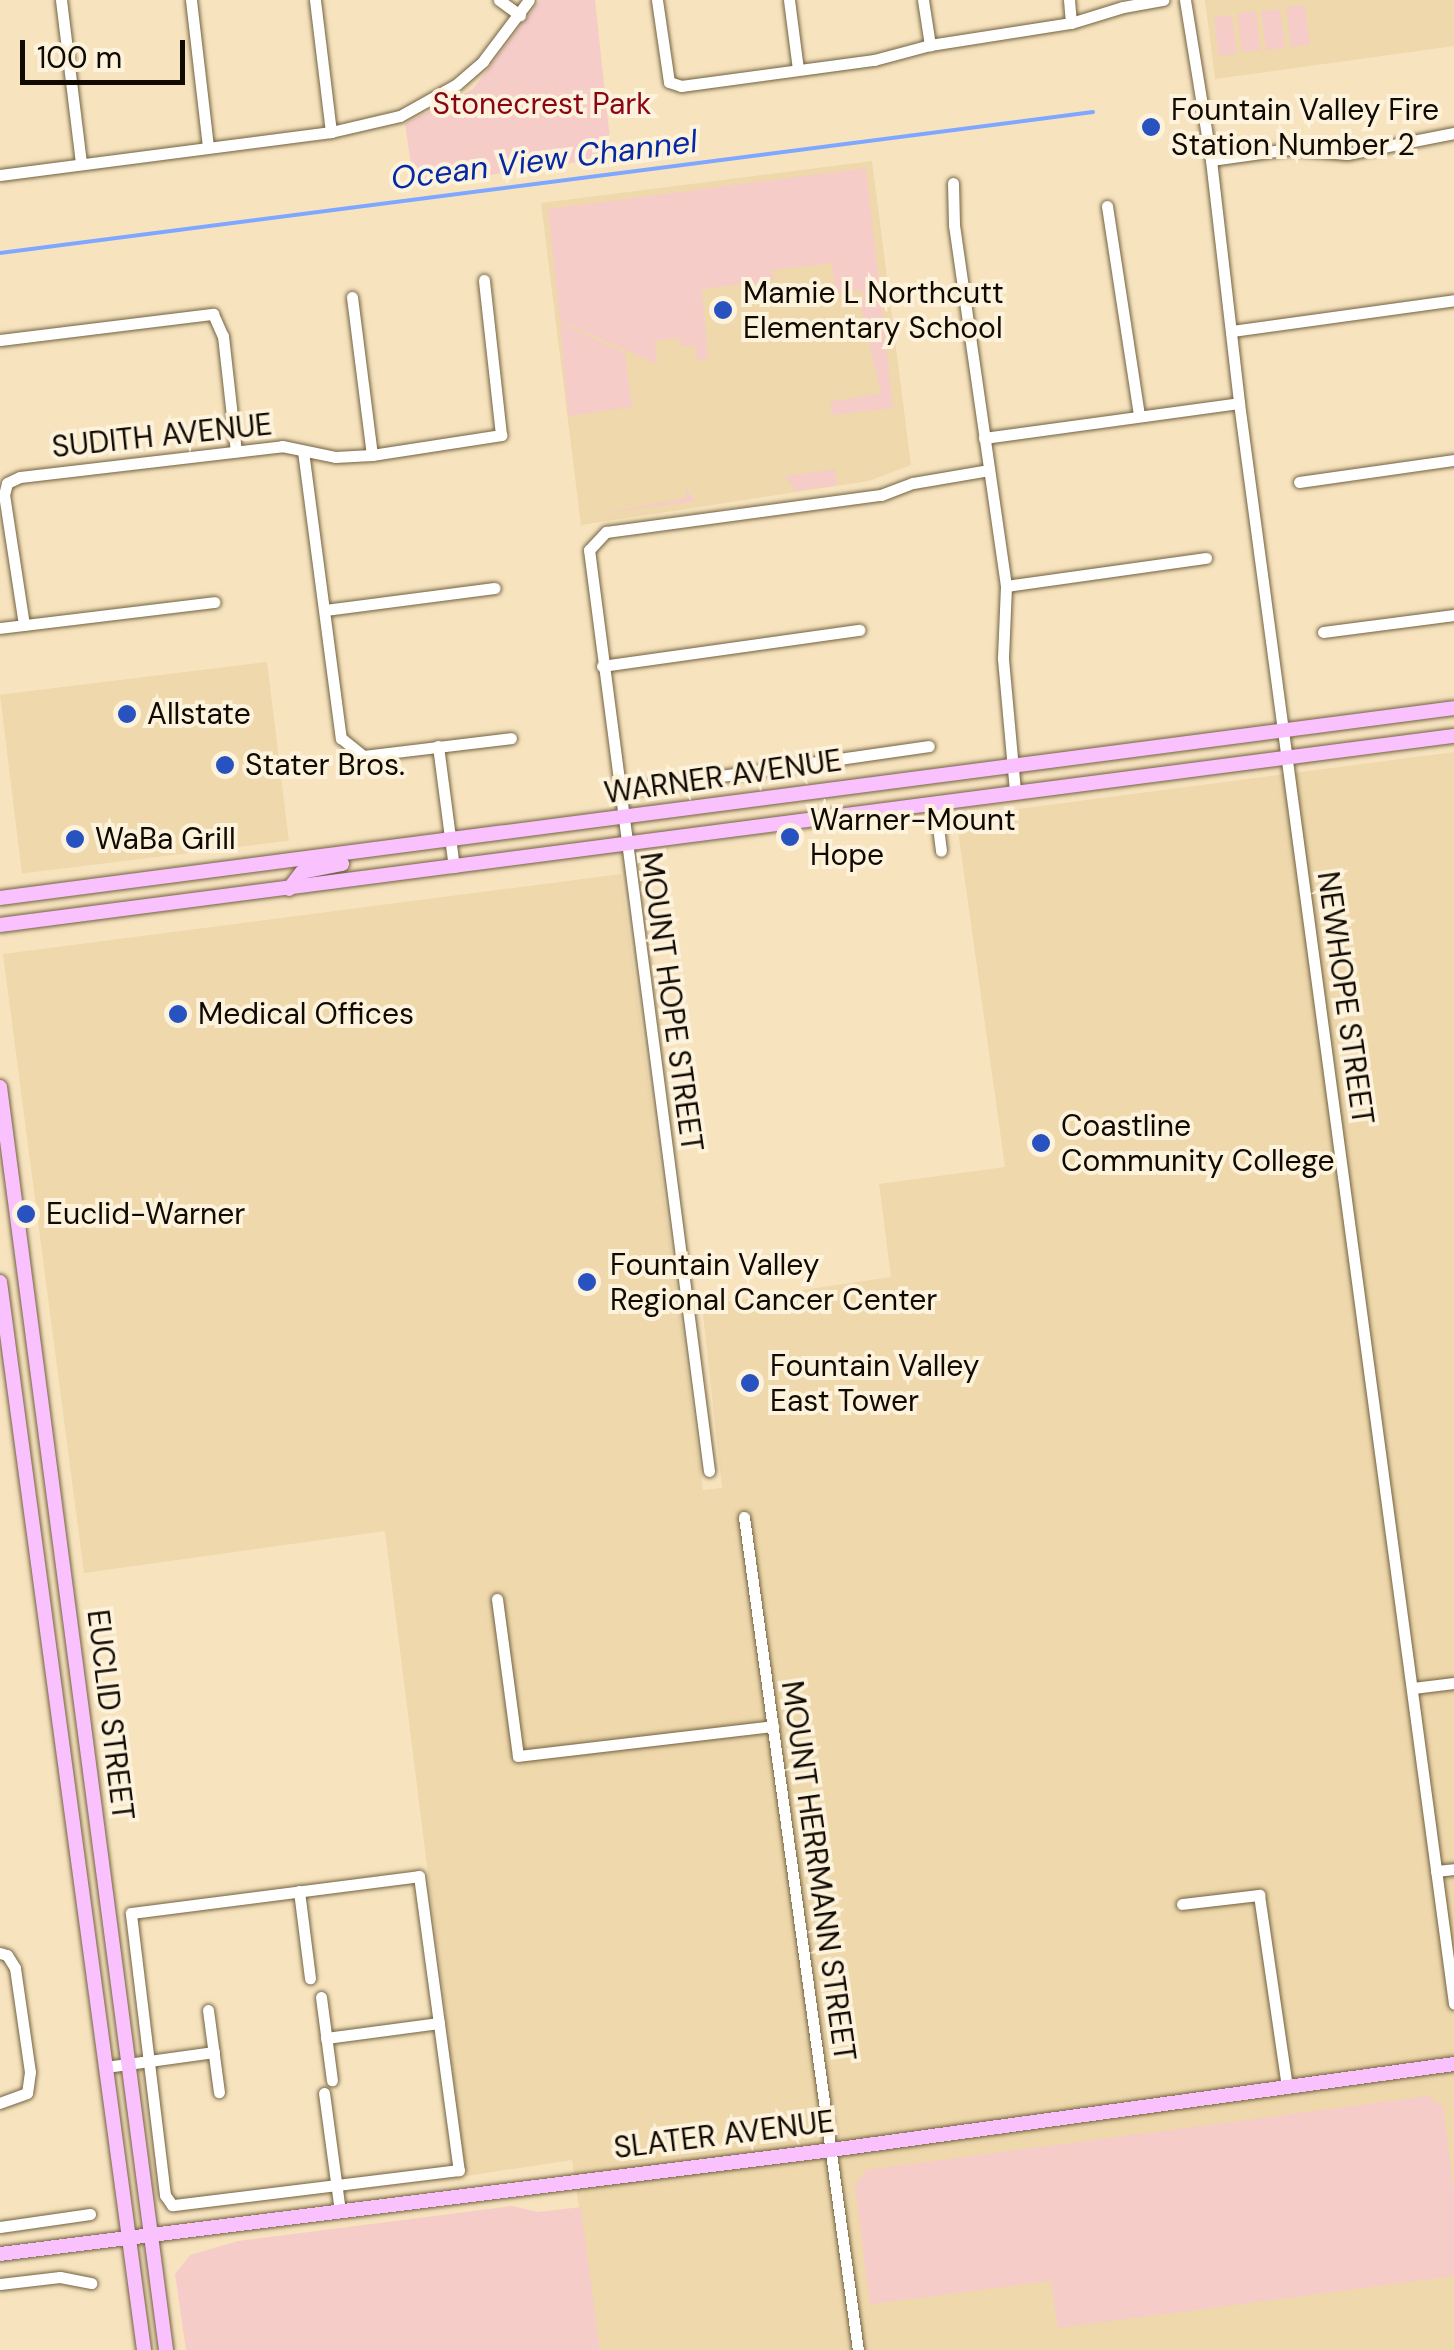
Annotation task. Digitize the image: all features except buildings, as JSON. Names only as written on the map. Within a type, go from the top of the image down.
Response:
[{"type":"main road","name":"WARNER AVENUE","points":[[0,898],[1454,708]]},
{"type":"main road","name":"WARNER AVENUE","points":[[0,925],[1454,736]]},
{"type":"main road","points":[[289,889],[302,872],[338,865],[355,854]]},
{"type":"main road","name":"EUCLID STREET","points":[[0,1088],[166,2350]]},
{"type":"main road","name":"EUCLID STREET","points":[[0,1282],[144,2350]]},
{"type":"main road","name":"SLATER AVENUE","points":[[5,2253],[831,2150],[1454,2064]]},
{"type":"street","points":[[61,0],[82,164]]},
{"type":"street","points":[[191,0],[208,147]]},
{"type":"street","points":[[315,0],[331,132]]},
{"type":"street","points":[[499,0],[520,16]]},
{"type":"street","points":[[0,175],[331,132],[400,116],[429,101],[483,61],[529,0]]},
{"type":"street","points":[[657,0],[668,76],[674,86],[874,60],[930,45],[1072,23],[1123,6],[1164,0]]},
{"type":"street","points":[[789,0],[798,69]]},
{"type":"street","points":[[924,0],[930,45]]},
{"type":"street","points":[[1068,0],[1072,23]]},
{"type":"street","name":"NEWHOPE STREET","points":[[1185,0],[1211,160],[1239,403],[1454,2004]]},
{"type":"street","points":[[1211,160],[1289,150],[1347,154],[1396,148],[1454,132]]},
{"type":"street","points":[[952,183],[1006,586],[1002,660],[1015,792]]},
{"type":"street","points":[[1107,206],[1139,415]]},
{"type":"street","name":"SUDITH AVENUE","points":[[24,625],[4,495],[7,483],[20,477],[282,446],[336,457],[502,436],[484,280]]},
{"type":"street","points":[[352,296],[372,455]]},
{"type":"street","points":[[1232,330],[1454,300]]},
{"type":"street","points":[[0,340],[213,314],[223,336],[236,451]]},
{"type":"street","points":[[984,438],[1239,403]]},
{"type":"street","points":[[304,450],[341,738],[352,752],[363,756],[511,738]]},
{"type":"street","points":[[1299,482],[1454,460]]},
{"type":"street","name":"MOUNT HOPE STREET","points":[[709,1471],[588,557],[594,541],[614,530],[881,495],[913,482],[989,470]]},
{"type":"street","points":[[1006,586],[1206,558]]},
{"type":"street","points":[[325,610],[495,588]]},
{"type":"street","points":[[0,628],[214,602]]},
{"type":"street","points":[[1322,632],[1454,615]]},
{"type":"street","points":[[602,666],[859,630]]},
{"type":"street","points":[[438,746],[454,867]]},
{"type":"street","name":"WARNER AVENUE","points":[[618,791],[929,746]]},
{"type":"street","points":[[935,802],[942,851]]},
{"type":"street","name":"MOUNT HERRMANN STREET","points":[[744,1517],[858,2350]]},
{"type":"street","points":[[497,1599],[518,1756],[772,1726]]},
{"type":"street","points":[[1413,1688],[1454,1683]]},
{"type":"street","points":[[1436,1872],[1454,1869]]},
{"type":"street","points":[[419,1876],[458,2170],[172,2205],[164,2195],[131,1913],[299,1891],[419,1876]]},
{"type":"street","points":[[83,1892],[105,1890]]},
{"type":"street","points":[[299,1891],[310,1978]]},
{"type":"street","points":[[1182,1904],[1258,1895],[1287,2088]]},
{"type":"street","points":[[0,1954],[11,1959],[18,1982],[30,2072],[27,2094],[0,2103]]},
{"type":"street","points":[[321,1997],[332,2080]]},
{"type":"street","points":[[208,2010],[219,2092]]},
{"type":"street","points":[[326,2038],[439,2023]]},
{"type":"street","points":[[106,2067],[214,2052]]},
{"type":"street","points":[[324,2094],[340,2210]]},
{"type":"street","points":[[5,2253],[3,2227],[90,2214]]},
{"type":"street","points":[[0,2284],[60,2278],[91,2283]]},
{"type":"shaded area","points":[[1205,0],[1454,0],[1454,46],[1215,79]]},
{"type":"shaded area","name":"Mamie L Northcutt Elementary School","points":[[872,161],[911,465],[869,481],[581,525],[541,203]]},
{"type":"shaded area","points":[[267,662],[289,841],[22,873],[0,695]]},
{"type":"shaded area","points":[[1454,752],[1454,2350],[600,2350],[572,2160],[466,2176],[385,1531],[84,1573],[3,954],[621,874],[703,1490],[722,1488],[702,1305],[891,1277],[879,1184],[1005,1167],[956,817]]},
{"type":"green space","name":"Stonecrest Park","points":[[540,0],[595,0],[612,157],[414,186],[405,124],[473,89]]},
{"type":"green space","points":[[1305,5],[1310,45],[1291,47],[1286,7]]},
{"type":"green space","points":[[1280,9],[1285,48],[1266,50],[1261,11]]},
{"type":"green space","points":[[1256,11],[1261,50],[1242,52],[1237,13]]},
{"type":"green space","points":[[1232,15],[1237,54],[1219,56],[1214,17]]},
{"type":"green space","points":[[866,168],[893,408],[832,415],[830,402],[881,393],[862,313],[863,291],[835,291],[832,263],[772,270],[773,280],[702,289],[708,359],[697,360],[695,345],[681,346],[679,338],[655,341],[657,364],[560,321],[548,209]]},
{"type":"green space","points":[[560,323],[625,353],[632,407],[568,416]]},
{"type":"green space","points":[[835,469],[837,485],[795,491],[785,476]]},
{"type":"green space","points":[[686,490],[696,501],[603,513],[686,498]]},
{"type":"green space","points":[[1428,2096],[1443,2107],[1454,2192],[1454,2276],[1058,2328],[1051,2281],[870,2304],[855,2185],[866,2170]]},
{"type":"green space","points":[[512,2206],[538,2212],[581,2207],[600,2350],[186,2350],[175,2274],[190,2255],[238,2241]]},
{"type":"waterway","name":"Ocean View Channel","points":[[0,253],[1093,112]]},
{"type":"place","name":"Fountain Valley Fire Station Number 2","points":[[1151,127]]},
{"type":"place","name":"Mamie L Northcutt Elementary School","points":[[723,310]]},
{"type":"place","name":"Allstate","points":[[127,714]]},
{"type":"place","name":"Stater Bros.","points":[[225,765]]},
{"type":"place","name":"Warner-Mount Hope","points":[[790,837]]},
{"type":"place","name":"WaBa Grill","points":[[75,839]]},
{"type":"place","name":"Medical Offices","points":[[178,1014]]},
{"type":"place","name":"Coastline Community College","points":[[1041,1143]]},
{"type":"place","name":"Euclid-Warner","points":[[26,1214]]},
{"type":"place","name":"Fountain Valley Regional Cancer Center","points":[[587,1282]]},
{"type":"place","name":"Fountain Valley East Tower","points":[[750,1383]]}]
